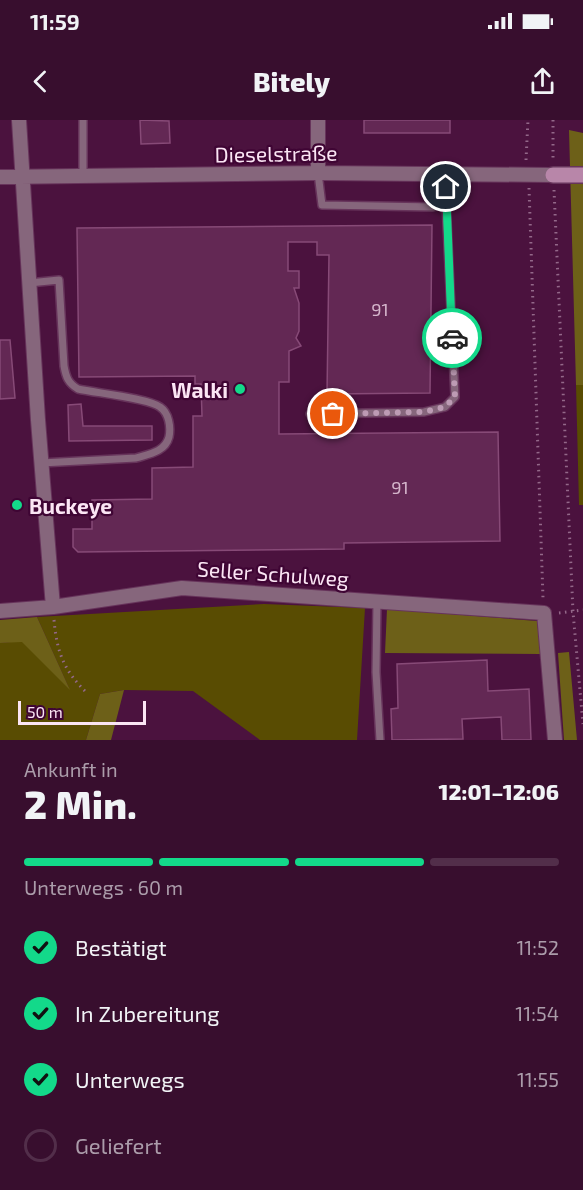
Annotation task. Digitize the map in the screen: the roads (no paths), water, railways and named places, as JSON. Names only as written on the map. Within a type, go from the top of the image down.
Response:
[{"type":"street","points":[[19,120],[41,463],[53,607]]},
{"type":"street","points":[[318,120],[318,173]]},
{"type":"street","name":"Dieselstraße","points":[[0,177],[318,173],[553,175]]},
{"type":"street","points":[[553,175],[583,175]]},
{"type":"street","name":"Seller Schulweg","points":[[0,611],[53,607],[182,588],[544,613],[555,740]]},
{"type":"lane","points":[[83,120],[83,176]]},
{"type":"lane","points":[[318,173],[322,205],[433,207],[446,201]]},
{"type":"lane","points":[[310,414],[424,412],[445,407],[455,397],[446,173]]},
{"type":"lane","points":[[29,283],[59,280],[64,366],[67,379],[72,385],[78,389],[161,407],[169,420],[170,432],[168,442],[161,449],[143,456],[41,463]]},
{"type":"lane","points":[[377,602],[376,672],[380,740]]},
{"type":"place","name":"Walki","points":[[240,389]]},
{"type":"place","name":"Buckeye","points":[[17,505]]}]
